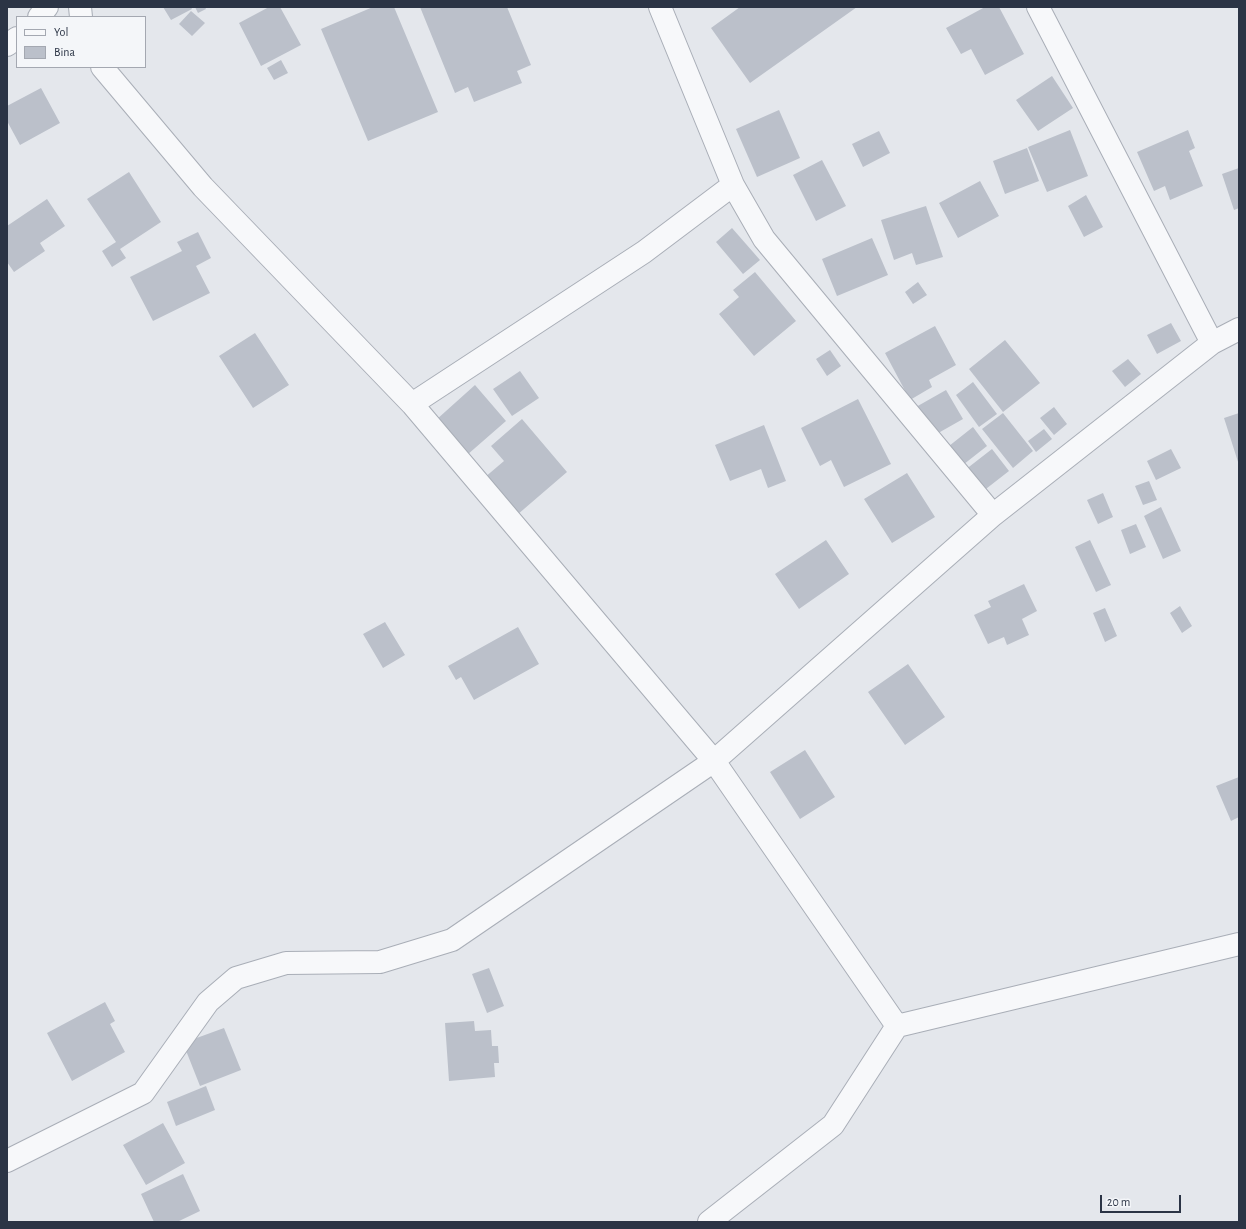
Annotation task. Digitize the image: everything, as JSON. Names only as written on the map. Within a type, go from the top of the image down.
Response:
[{"type":"street","points":[[40,16],[47,7]]},
{"type":"street","points":[[660,7],[733,184],[764,239],[993,515]]},
{"type":"street","points":[[1038,7],[1212,343]]},
{"type":"street","points":[[7,45],[16,39]]},
{"type":"street","points":[[103,68],[203,187],[412,404],[714,761],[897,1026]]},
{"type":"street","points":[[412,404],[644,252],[733,184]]},
{"type":"street","points":[[7,1161],[143,1093],[208,1002],[236,978],[286,964],[380,962],[452,940],[714,761],[993,515],[1212,343],[1239,329]]},
{"type":"street","points":[[709,1222],[833,1125],[897,1026],[1239,944]]},
{"type":"building","points":[[163,7],[191,7],[192,9],[171,20]]},
{"type":"building","points":[[195,7],[205,7],[206,9],[198,13]]},
{"type":"building","points":[[269,7],[280,7],[301,45],[261,66],[239,23]]},
{"type":"building","points":[[373,7],[394,7],[438,112],[368,141],[321,29]]},
{"type":"building","points":[[420,7],[507,7],[531,65],[517,71],[522,83],[474,102],[468,87],[455,93]]},
{"type":"building","points":[[740,7],[857,7],[750,83],[711,28]]},
{"type":"building","points":[[985,7],[999,7],[1024,54],[985,75],[971,49],[961,54],[946,28]]},
{"type":"building","points":[[191,11],[205,23],[192,36],[179,24]]},
{"type":"building","points":[[281,60],[288,73],[274,80],[267,68]]},
{"type":"building","points":[[1052,76],[1073,108],[1038,131],[1016,100]]},
{"type":"building","points":[[41,88],[60,123],[20,145],[7,121],[7,106]]},
{"type":"building","points":[[779,110],[800,158],[757,177],[736,129]]},
{"type":"building","points":[[1070,130],[1088,176],[1047,192],[1028,147]]},
{"type":"building","points":[[1188,130],[1195,148],[1189,151],[1203,186],[1170,200],[1165,186],[1154,191],[1137,152]]},
{"type":"building","points":[[879,131],[890,153],[863,167],[852,144]]},
{"type":"building","points":[[1027,148],[1039,181],[1005,194],[993,161]]},
{"type":"building","points":[[822,160],[846,206],[816,221],[793,175]]},
{"type":"building","points":[[1239,168],[1239,208],[1234,210],[1222,174]]},
{"type":"building","points":[[129,172],[161,222],[120,249],[126,258],[112,267],[102,251],[116,242],[87,199]]},
{"type":"building","points":[[980,181],[999,216],[958,238],[939,203]]},
{"type":"building","points":[[1086,195],[1103,227],[1084,237],[1068,206]]},
{"type":"building","points":[[47,199],[65,226],[40,243],[45,251],[14,272],[7,262],[7,226]]},
{"type":"building","points":[[926,206],[943,257],[916,265],[912,253],[894,260],[881,220]]},
{"type":"building","points":[[732,228],[760,260],[743,274],[716,242]]},
{"type":"building","points":[[198,232],[211,258],[196,266],[210,293],[153,321],[130,277],[182,251],[177,242]]},
{"type":"building","points":[[872,238],[888,275],[837,296],[822,259]]},
{"type":"building","points":[[755,272],[796,321],[754,356],[719,314],[739,297],[733,290]]},
{"type":"building","points":[[918,282],[927,295],[913,304],[905,292]]},
{"type":"building","points":[[1171,323],[1181,341],[1157,354],[1147,335]]},
{"type":"building","points":[[935,326],[956,365],[929,380],[932,387],[910,400],[885,353]]},
{"type":"building","points":[[255,333],[289,385],[253,408],[219,356]]},
{"type":"building","points":[[1005,340],[1040,383],[1003,412],[969,369]]},
{"type":"building","points":[[830,350],[841,366],[827,376],[816,359]]},
{"type":"building","points":[[1128,359],[1141,374],[1125,387],[1112,371]]},
{"type":"building","points":[[520,371],[539,398],[512,416],[493,389]]},
{"type":"building","points":[[973,382],[997,414],[979,427],[956,395]]},
{"type":"building","points":[[475,385],[506,421],[467,455],[436,420]]},
{"type":"building","points":[[946,390],[963,419],[933,436],[916,407]]},
{"type":"building","points":[[858,399],[891,464],[844,487],[831,460],[820,466],[801,428]]},
{"type":"building","points":[[1054,407],[1067,424],[1054,435],[1040,418]]},
{"type":"building","points":[[1003,413],[1033,451],[1013,468],[982,429]]},
{"type":"building","points":[[1239,413],[1239,465],[1224,418]]},
{"type":"building","points":[[522,419],[567,472],[517,515],[484,478],[504,461],[491,446]]},
{"type":"building","points":[[764,425],[786,481],[768,488],[761,469],[730,481],[715,445]]},
{"type":"building","points":[[973,427],[987,446],[959,468],[944,450]]},
{"type":"building","points":[[1044,429],[1052,439],[1036,452],[1028,441]]},
{"type":"building","points":[[992,449],[1009,471],[982,492],[965,470]]},
{"type":"building","points":[[1171,449],[1181,468],[1156,480],[1147,461]]},
{"type":"building","points":[[907,473],[935,517],[892,543],[864,499]]},
{"type":"building","points":[[1149,481],[1157,500],[1143,505],[1135,486]]},
{"type":"building","points":[[1103,493],[1113,517],[1098,524],[1087,500]]},
{"type":"building","points":[[1161,507],[1181,551],[1163,559],[1144,516]]},
{"type":"building","points":[[1136,524],[1146,547],[1130,554],[1121,530]]},
{"type":"building","points":[[826,540],[849,574],[799,609],[775,574]]},
{"type":"building","points":[[1090,540],[1111,585],[1096,592],[1075,547]]},
{"type":"building","points":[[1024,584],[1037,611],[1022,619],[1029,635],[1007,645],[1004,637],[988,644],[974,615],[991,607],[988,601]]},
{"type":"building","points":[[1180,606],[1192,626],[1182,633],[1170,613]]},
{"type":"building","points":[[1105,608],[1117,636],[1105,642],[1093,613]]},
{"type":"building","points":[[385,622],[405,655],[383,668],[363,634]]},
{"type":"building","points":[[518,627],[539,664],[474,700],[461,677],[456,680],[448,666]]},
{"type":"building","points":[[908,664],[945,717],[905,745],[868,692]]},
{"type":"building","points":[[805,750],[835,797],[800,819],[770,772]]},
{"type":"building","points":[[1239,777],[1239,817],[1231,821],[1216,786]]},
{"type":"building","points":[[489,968],[504,1006],[487,1013],[472,974]]},
{"type":"building","points":[[105,1002],[115,1021],[110,1024],[125,1052],[72,1081],[47,1033]]},
{"type":"building","points":[[474,1021],[475,1031],[491,1030],[492,1046],[498,1046],[499,1063],[494,1063],[495,1077],[449,1081],[445,1023]]},
{"type":"building","points":[[224,1028],[241,1070],[200,1086],[183,1043]]},
{"type":"building","points":[[206,1086],[215,1110],[176,1126],[167,1102]]},
{"type":"building","points":[[163,1123],[185,1163],[146,1185],[123,1145]]},
{"type":"building","points":[[183,1174],[200,1211],[177,1222],[154,1222],[141,1194]]}]
